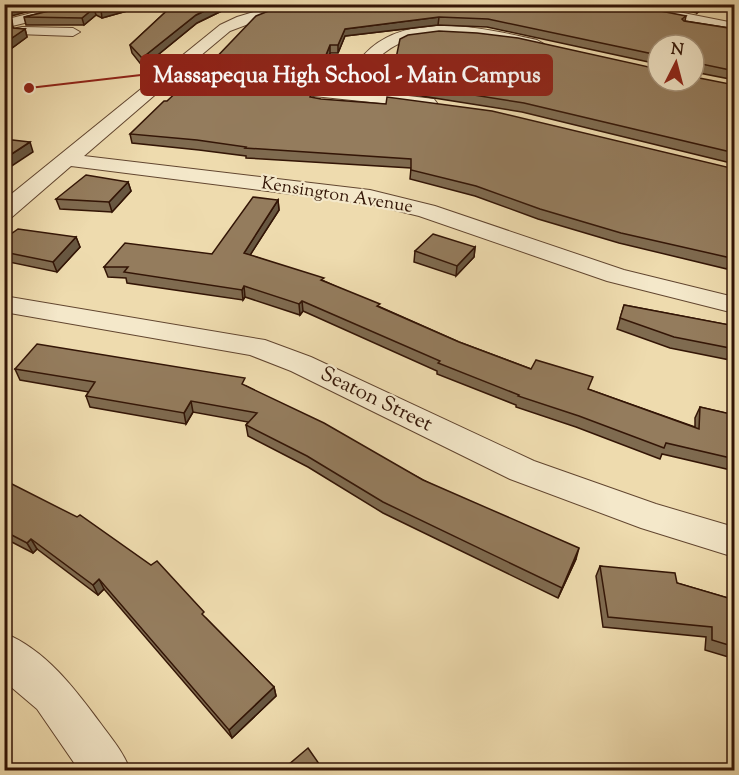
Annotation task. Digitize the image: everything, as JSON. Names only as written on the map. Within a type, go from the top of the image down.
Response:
[{"type":"street","points":[[4,24],[85,4]]},
{"type":"street","points":[[4,212],[70,160],[232,24],[296,4]]},
{"type":"street","points":[[615,4],[732,23]]},
{"type":"street","points":[[4,31],[74,32]]},
{"type":"street","points":[[346,94],[374,53],[390,42],[408,35],[438,31],[487,33],[555,48]]},
{"type":"street","points":[[169,76],[448,106]]},
{"type":"street","name":"Kensington Avenue","points":[[70,160],[370,197],[427,211],[616,276],[735,305]]},
{"type":"street","name":"Seaton Street","points":[[4,304],[255,347],[301,364],[522,470],[654,518],[735,542]]},
{"type":"street","points":[[4,653],[52,694],[107,771]]},
{"type":"building","points":[[4,4],[25,4],[4,10]]},
{"type":"building","points":[[78,4],[123,4],[101,10],[94,8],[82,18],[24,17]]},
{"type":"building","points":[[174,4],[219,4],[196,15],[142,58],[130,45]]},
{"type":"building","points":[[286,4],[625,4],[686,16],[682,19],[684,21],[735,29],[735,71],[706,65],[706,33],[646,33],[646,52],[488,19],[439,17],[345,29],[338,45],[330,45],[318,75],[210,64],[256,16]]},
{"type":"building","points":[[12,20],[13,28],[25,29],[9,40],[4,40],[4,21]]},
{"type":"building","points":[[439,31],[518,38],[646,66],[646,93],[706,93],[706,79],[735,85],[735,153],[524,103],[391,82],[400,39],[408,35]]},
{"type":"building","points":[[197,77],[313,89],[310,97],[321,99],[386,104],[387,97],[492,111],[735,169],[735,238],[731,258],[621,233],[540,209],[476,186],[411,170],[411,159],[245,148],[197,140],[130,134],[164,101],[167,101],[184,85],[190,85]]},
{"type":"building","points":[[4,139],[30,142],[4,159]]},
{"type":"building","points":[[86,175],[128,182],[109,202],[56,199]]},
{"type":"building","points":[[253,197],[278,200],[244,253],[324,278],[321,280],[380,304],[377,306],[459,342],[531,369],[536,360],[593,377],[588,389],[699,429],[700,407],[735,415],[735,459],[666,443],[664,448],[518,396],[438,363],[440,361],[302,301],[299,304],[244,286],[242,290],[124,272],[128,267],[104,267],[125,243],[212,254]]},
{"type":"building","points":[[18,229],[76,237],[53,262],[4,252],[4,239]]},
{"type":"building","points":[[433,234],[475,247],[457,266],[415,251]]},
{"type":"building","points":[[624,305],[735,326],[735,349],[674,337],[620,318]]},
{"type":"building","points":[[37,344],[245,378],[242,384],[324,423],[423,480],[579,548],[562,588],[383,502],[307,456],[246,425],[257,413],[191,401],[184,413],[86,396],[95,382],[15,369]]},
{"type":"building","points":[[4,480],[77,517],[80,515],[151,565],[157,561],[204,612],[202,614],[274,687],[229,730],[99,579],[93,585],[31,539],[27,543],[4,531]]},
{"type":"building","points":[[600,566],[675,573],[677,583],[735,600],[735,647],[712,640],[712,627],[608,617]]},
{"type":"building","points":[[308,748],[324,771],[281,771]]},
{"type":"place","name":"Massapequa High School - Main Campus","points":[[29,88]]}]
